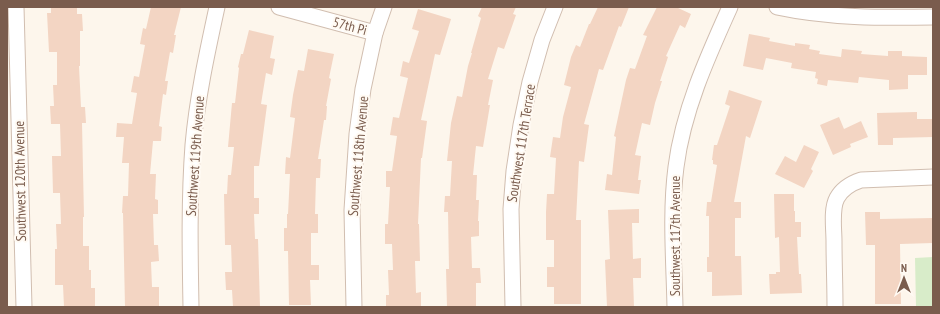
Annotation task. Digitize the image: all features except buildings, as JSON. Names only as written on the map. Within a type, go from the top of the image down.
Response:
[{"type":"street","name":"Southwest 120th Avenue","points":[[16,7],[24,307]]},
{"type":"street","name":"Southwest 119th Avenue","points":[[191,307],[190,190],[193,144],[199,98],[209,41],[217,7]]},
{"type":"street","name":"57th Pi","points":[[278,7],[375,33]]},
{"type":"street","name":"Southwest 118th Avenue","points":[[354,307],[352,210],[357,134],[363,89],[375,33],[384,7]]},
{"type":"street","name":"Southwest 117th Terrace","points":[[513,307],[511,208],[514,171],[521,125],[530,82],[542,40],[555,7]]},
{"type":"street","name":"Southwest 117th Avenue","points":[[675,307],[673,223],[674,197],[676,167],[682,133],[695,89],[730,7]]},
{"type":"street","points":[[777,7],[822,14],[857,17],[933,17]]},
{"type":"street","points":[[835,307],[834,216],[836,199],[845,189],[853,183],[861,180],[933,177]]},
{"type":"green space","points":[[933,257],[933,307],[916,307],[915,258]]}]
